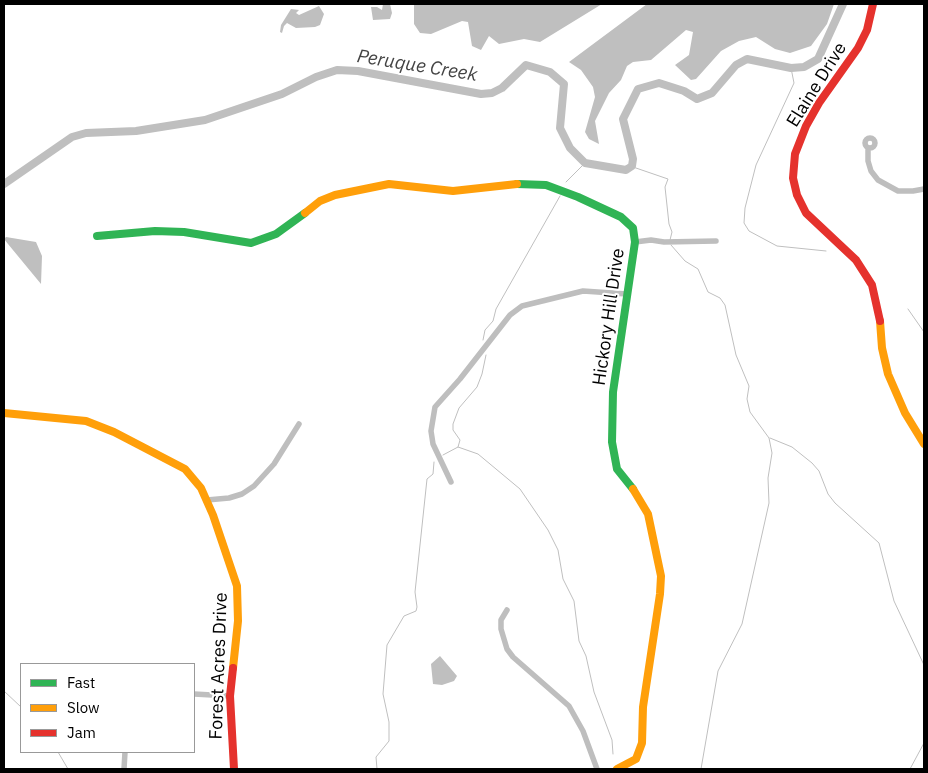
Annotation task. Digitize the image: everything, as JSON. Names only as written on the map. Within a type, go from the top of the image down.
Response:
[{"type":"street","name":"Elaine Drive","points":[[873,4],[867,30],[847,66],[819,103],[802,134],[793,167],[795,190],[799,201],[816,224],[856,260],[868,276],[876,294],[882,348],[888,374],[906,413],[924,444]]},
{"type":"street","points":[[868,148],[868,161],[871,171],[878,180],[898,191],[913,192],[924,189]]},
{"type":"street","name":"Hickory Hill Drive","points":[[97,236],[155,231],[184,232],[251,243],[265,240],[276,234],[320,201],[377,185],[389,184],[469,190],[524,184],[554,188],[621,217],[633,228],[635,242],[613,392],[611,425],[613,457],[618,469],[640,498],[648,514],[661,576],[643,707],[642,743],[636,759],[617,769]]},
{"type":"street","points":[[635,242],[651,240],[664,242],[716,241]]},
{"type":"street","points":[[451,482],[433,444],[431,431],[435,407],[460,379],[510,315],[522,306],[583,292],[627,294]]},
{"type":"street","name":"Forest Acres Drive","points":[[4,412],[86,421],[114,432],[185,469],[201,488],[238,586],[238,621],[230,696],[234,769]]},
{"type":"street","points":[[207,500],[229,498],[242,494],[254,486],[274,464],[299,424]]},
{"type":"street","points":[[507,610],[501,620],[501,629],[508,649],[513,657],[569,706],[584,731],[597,769]]},
{"type":"street","points":[[195,694],[230,696]]},
{"type":"street","points":[[124,769],[125,753]]},
{"type":"shaded area","points":[[383,4],[390,4],[392,13],[390,19],[373,20],[371,7],[377,7],[382,10]]},
{"type":"shaded area","points":[[414,4],[602,4],[540,42],[524,39],[499,44],[489,36],[481,50],[472,46],[468,22],[462,21],[431,34],[420,33],[414,24]]},
{"type":"shaded area","points":[[647,4],[834,4],[827,24],[811,46],[790,53],[775,49],[756,37],[739,41],[721,51],[696,79],[691,80],[675,65],[689,55],[693,32],[686,30],[651,60],[633,62],[627,66],[621,80],[609,93],[595,121],[599,144],[589,139],[585,132],[595,97],[593,87],[581,70],[569,62]]},
{"type":"shaded area","points":[[319,6],[324,14],[320,25],[296,28],[287,23],[282,33],[280,32],[281,25],[291,9],[299,10],[296,13],[299,15]]},
{"type":"shaded area","points":[[6,237],[36,242],[42,256],[41,284],[4,239]]},
{"type":"shaded area","points":[[440,656],[457,676],[454,681],[442,685],[433,684],[431,664]]},
{"type":"waterway","name":"Peruque Creek","points":[[4,184],[72,137],[86,133],[136,131],[205,120],[282,94],[316,77],[337,70],[358,71],[481,94],[492,93],[502,88],[526,65],[550,72],[564,84],[560,128],[570,148],[585,163],[626,170],[632,166],[633,159],[623,119],[638,89],[659,83],[684,91],[697,99],[712,93],[736,65],[747,59],[791,68],[804,67],[818,59],[843,4]]},
{"type":"waterway","points":[[791,68],[794,83],[756,165],[745,208],[744,223],[749,231],[777,246],[826,251]]},
{"type":"waterway","points":[[566,182],[585,163]]},
{"type":"waterway","points":[[626,170],[633,167],[668,179],[665,187],[669,224],[672,232],[670,240]]},
{"type":"waterway","points":[[483,340],[485,330],[493,321],[496,309],[560,196]]},
{"type":"waterway","points":[[671,245],[685,261],[698,269],[708,292],[720,298],[725,305],[736,355],[749,386],[747,399],[750,412],[769,438],[772,453],[768,478],[769,503],[742,624],[718,671],[701,769]]},
{"type":"waterway","points":[[908,309],[924,332]]},
{"type":"waterway","points":[[458,447],[460,440],[453,430],[453,424],[459,408],[477,387],[486,355]]},
{"type":"waterway","points":[[770,438],[792,447],[812,463],[819,471],[828,494],[835,503],[879,543],[894,601],[924,665]]},
{"type":"waterway","points":[[443,455],[458,447],[478,454],[520,489],[548,530],[558,550],[563,579],[574,601],[579,641],[586,656],[594,692],[612,740],[613,754]]},
{"type":"waterway","points":[[377,769],[376,757],[389,741],[389,722],[383,694],[387,645],[404,616],[416,611],[415,592],[427,479],[433,474],[434,462]]},
{"type":"waterway","points":[[4,691],[20,706]]},
{"type":"waterway","points":[[910,769],[924,743]]},
{"type":"waterway","points":[[59,753],[68,769]]},
{"type":"traffic: fast","points":[[517,184],[546,185],[578,197],[621,217],[633,228],[635,242],[613,392],[612,442],[617,469],[633,489]]},
{"type":"traffic: fast","points":[[97,236],[155,231],[184,232],[251,243],[276,234],[305,213]]},
{"type":"traffic: slow","points":[[305,213],[320,201],[335,195],[389,184],[453,191],[517,184]]},
{"type":"traffic: slow","points":[[880,321],[882,348],[888,374],[905,413],[924,444]]},
{"type":"traffic: slow","points":[[4,413],[86,421],[114,432],[185,469],[201,488],[213,515],[237,586],[238,621],[233,668]]},
{"type":"traffic: slow","points":[[617,769],[636,759],[642,743],[643,707],[660,594],[661,576],[648,514],[633,489]]},
{"type":"traffic: jam","points":[[873,4],[867,30],[858,48],[819,103],[806,126],[795,154],[793,178],[797,195],[806,213],[856,260],[872,285],[880,321]]},
{"type":"traffic: jam","points":[[233,668],[230,696],[234,769]]}]
